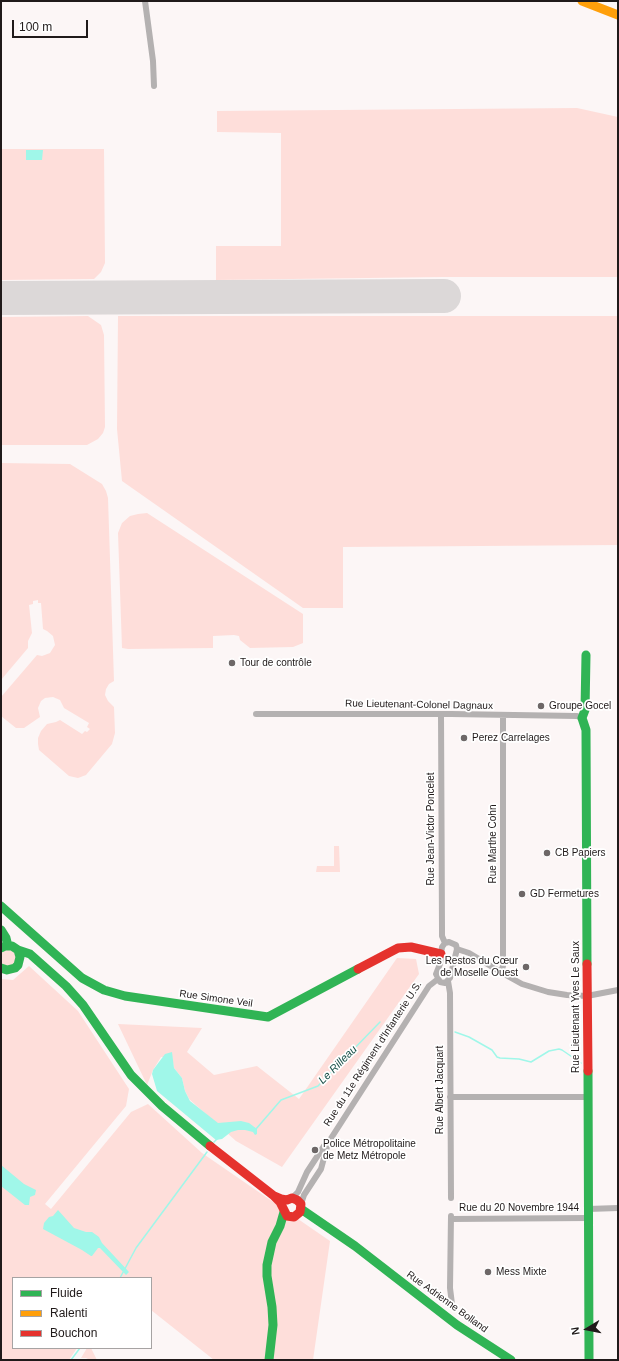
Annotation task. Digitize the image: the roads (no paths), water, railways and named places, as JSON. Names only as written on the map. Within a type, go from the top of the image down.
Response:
[{"type":"street","points":[[145,1],[153,60],[154,86]]},
{"type":"street","points":[[582,1],[618,15]]},
{"type":"street","name":"Rue Lieutenant Yves Le Saux","points":[[586,655],[585,710],[582,718],[586,730],[589,1360]]},
{"type":"street","name":"Rue Lieutenant-Colonel Dagnaux","points":[[256,714],[441,714],[577,716],[582,718]]},
{"type":"street","name":"Rue Jean-Victor Poncelet","points":[[441,714],[442,936],[445,944]]},
{"type":"street","name":"Rue Marthe Cohn","points":[[501,972],[503,966],[503,716]]},
{"type":"street","name":"Rue Simone Veil","points":[[1,906],[82,978],[104,990],[124,996],[268,1017],[398,948],[415,947],[441,954]]},
{"type":"street","points":[[1,930],[6,938],[5,947],[12,946],[18,950],[30,954],[41,963]]},
{"type":"street","points":[[449,942],[456,945],[457,949],[450,978],[445,983],[440,982],[436,974],[440,964],[442,947],[449,942]]},
{"type":"street","points":[[457,949],[469,953],[522,984],[535,988],[560,994],[587,996],[618,990]]},
{"type":"street","points":[[1,968],[12,970],[15,968],[19,963],[20,957],[18,950]]},
{"type":"street","points":[[19,963],[29,961],[41,963]]},
{"type":"street","name":"Rue Adrienne Bolland","points":[[41,963],[66,986],[83,1005],[121,1062],[141,1086],[178,1121],[274,1196],[292,1208],[304,1219],[372,1260],[457,1324],[511,1360]]},
{"type":"street","name":"Rue du 11e Régiment d'Infanterie U.S.","points":[[292,1208],[312,1164],[324,1146],[328,1143],[429,986],[438,979]]},
{"type":"street","name":"Rue Albert Jacquart","points":[[448,981],[450,993],[451,1198]]},
{"type":"street","points":[[450,1097],[587,1097]]},
{"type":"street","name":"Rue du 11e Régiment d'Infanterie U.S.","points":[[292,1208],[304,1195],[321,1169],[328,1143]]},
{"type":"street","points":[[312,1164],[321,1169]]},
{"type":"street","points":[[269,1360],[273,1325],[267,1265],[272,1242],[280,1226],[292,1208]]},
{"type":"street","name":"Rue du 20 Novembre 1944","points":[[452,1304],[450,1288],[451,1218],[588,1214],[618,1208]]},
{"type":"waterway","name":"Le Rilleau","points":[[256,1129],[281,1100],[318,1086],[380,1022]]},
{"type":"waterway","name":"Le Rilleau","points":[[455,1032],[469,1037],[492,1050],[497,1057],[500,1058],[519,1059],[531,1062],[549,1051],[559,1049],[581,1063]]},
{"type":"waterway","name":"Le Rilleau","points":[[214,1142],[217,1139]]},
{"type":"waterway","name":"Le Rilleau","points":[[121,1277],[136,1248],[207,1152]]},
{"type":"waterway","name":"Le Rilleau","points":[[71,1360],[79,1349]]},
{"type":"place","name":"Tour de contrôle","points":[[232,663]]},
{"type":"place","name":"Groupe Gocel","points":[[541,706]]},
{"type":"place","name":"Perez Carrelages","points":[[464,738]]},
{"type":"place","name":"CB Papiers","points":[[547,853]]},
{"type":"place","name":"GD Fermetures","points":[[522,894]]},
{"type":"place","name":"Les Restos du Cœur de Moselle Ouest","points":[[526,967]]},
{"type":"place","name":"Police Métropolitaine de Metz Métropole","points":[[315,1150]]},
{"type":"place","name":"Mess Mixte","points":[[488,1272]]}]
